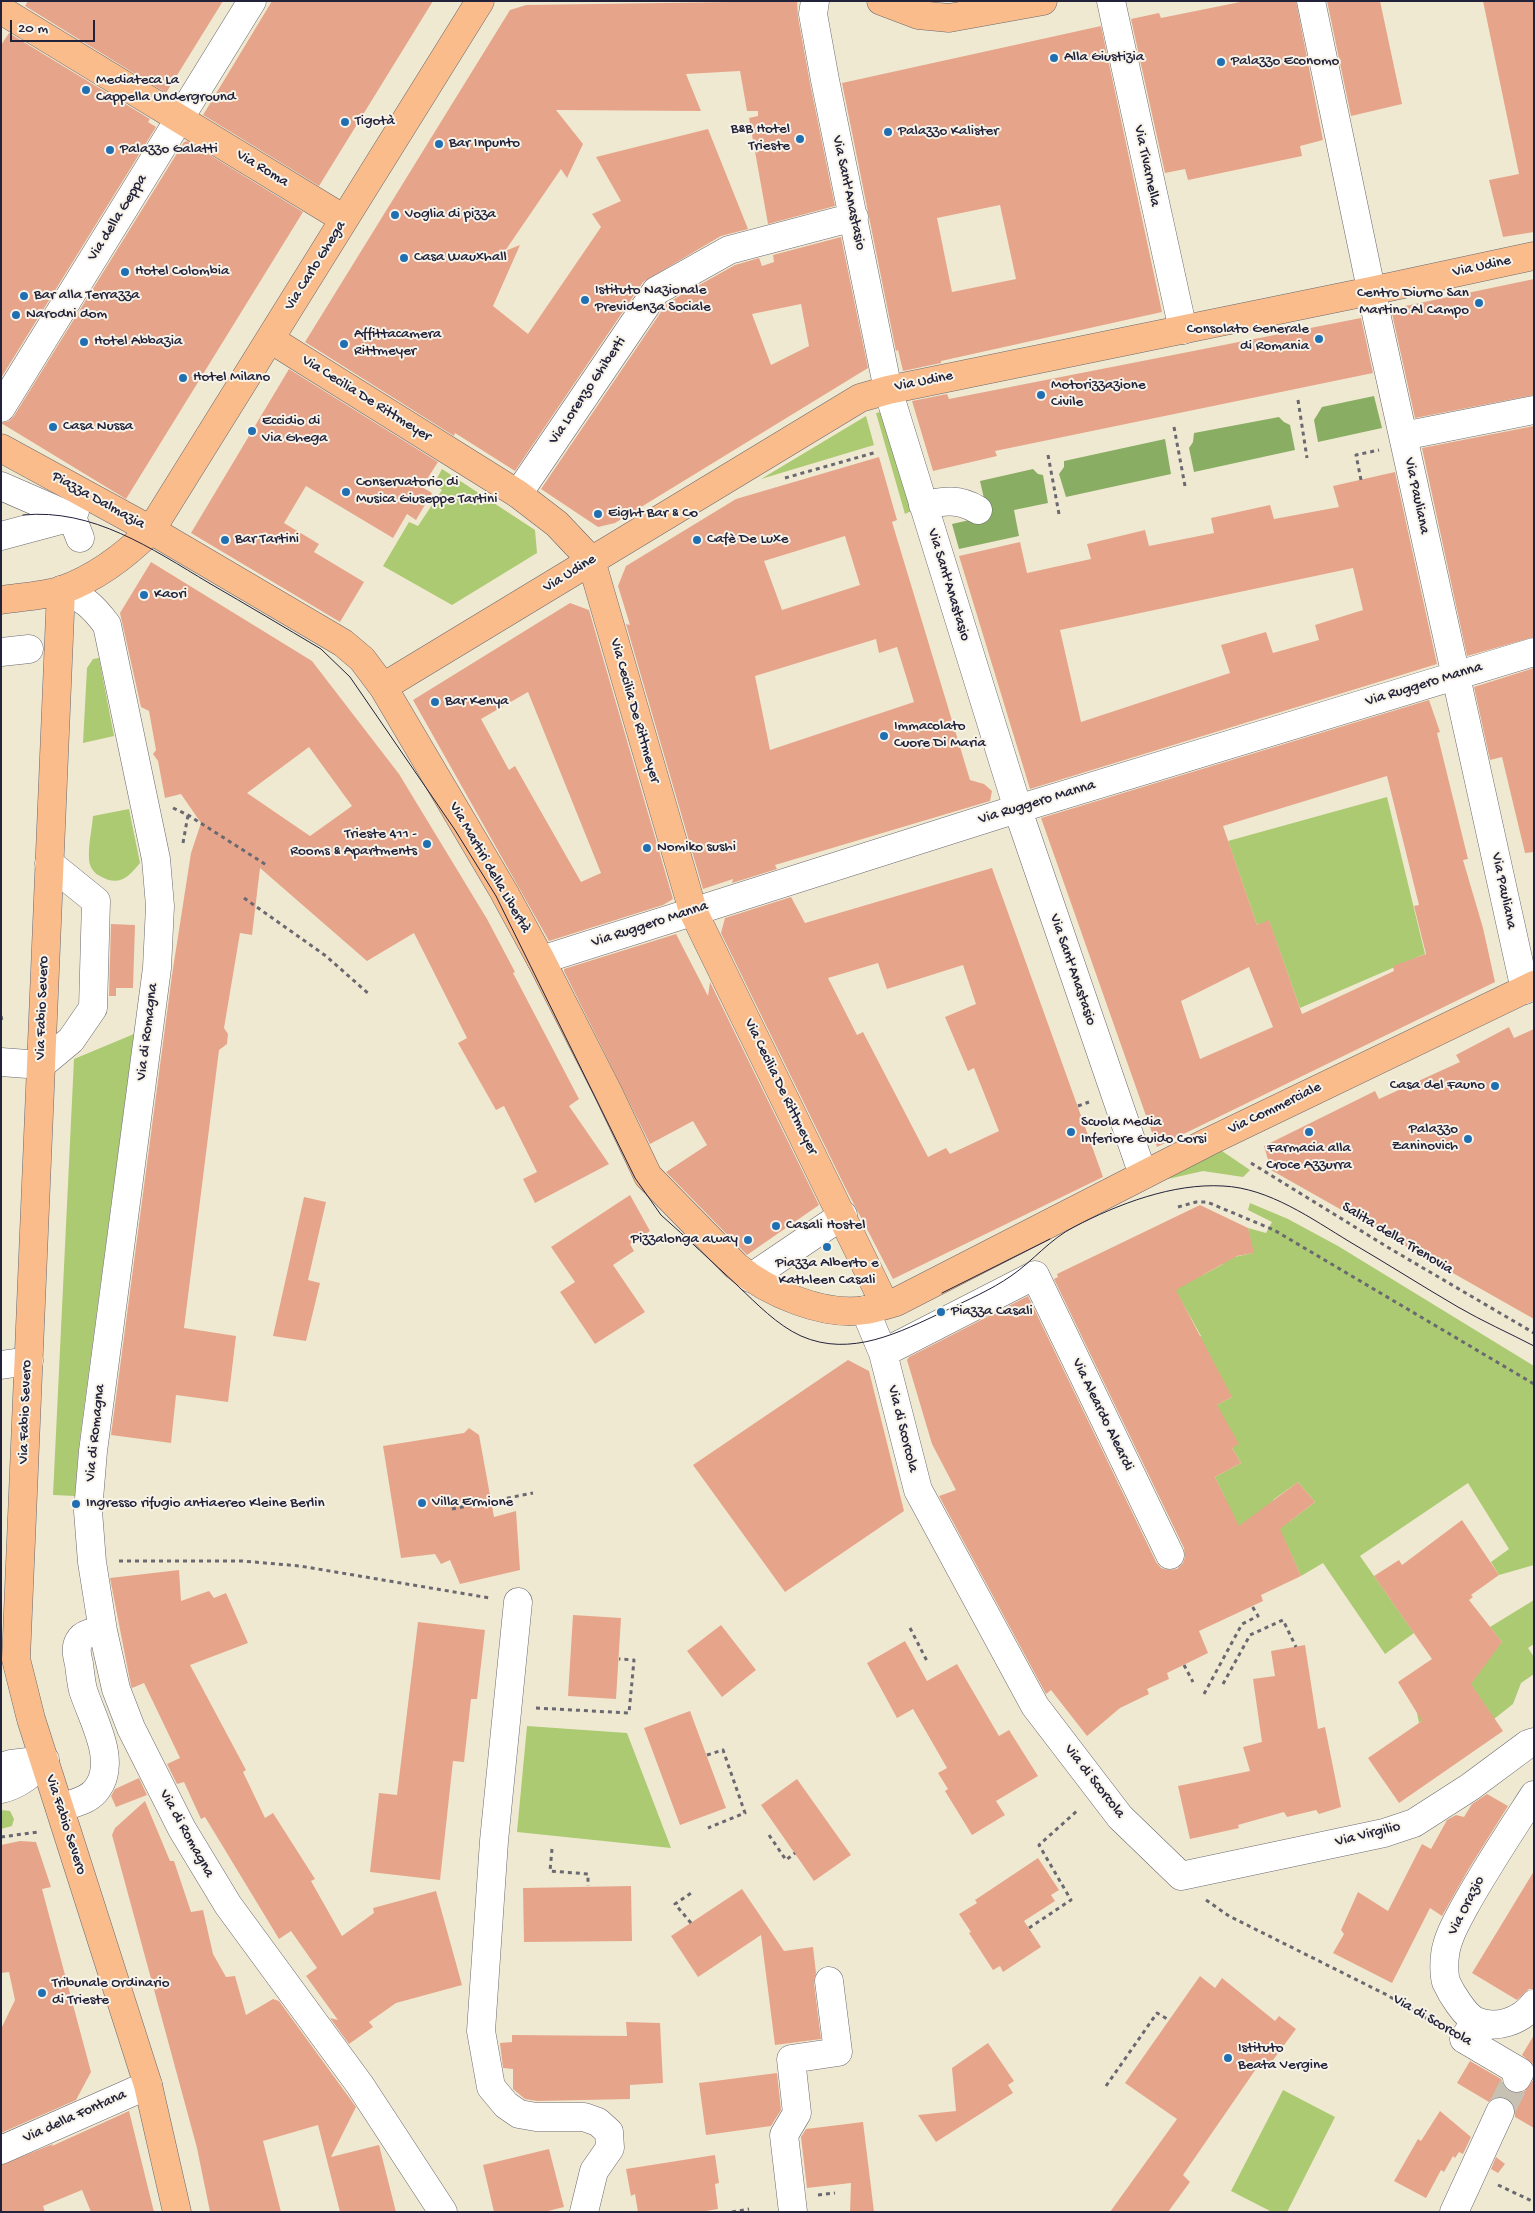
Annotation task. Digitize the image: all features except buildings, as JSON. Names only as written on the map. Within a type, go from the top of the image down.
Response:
[{"type":"main road","points":[[881,1],[918,15],[949,18],[1042,1]]},
{"type":"main road","name":"Via Carlo Ghega","points":[[151,530],[480,2]]},
{"type":"main road","name":"Via Roma","points":[[1,8],[344,219]]},
{"type":"main road","name":"Via Udine","points":[[383,687],[860,398],[888,390],[1371,292],[1534,256]]},
{"type":"main road","name":"Via Cecilia De Rittmeyer","points":[[270,339],[518,494],[557,524],[591,560],[693,911],[843,1215]]},
{"type":"main road","name":"Piazza Dalmazia","points":[[1,448],[151,530],[119,559],[103,570],[61,590],[1,600]]},
{"type":"main road","name":"Via Martiri della Libertà","points":[[151,530],[343,643],[362,659],[383,687],[504,892],[608,1092],[648,1176],[750,1278]]},
{"type":"main road","name":"Via Fabio Severo","points":[[61,590],[16,1659],[28,1710],[148,2085],[177,2212]]},
{"type":"main road","name":"Via Commerciale","points":[[875,1308],[896,1302],[1139,1165],[1530,988]]},
{"type":"main road","points":[[750,1278],[779,1294],[810,1304],[850,1311],[875,1308],[843,1215]]},
{"type":"street","points":[[1,8],[4,1]]},
{"type":"street","name":"Via della Geppa","points":[[1,408],[252,1]]},
{"type":"street","name":"Via Sant'Anastasio","points":[[815,1],[813,14],[888,390],[1017,809],[1139,1165]]},
{"type":"street","name":"Via Tivarnella","points":[[1111,1],[1183,330]]},
{"type":"street","name":"Via Pauliana","points":[[1311,1],[1371,292],[1456,676],[1530,988]]},
{"type":"street","name":"Via Lorenzo Ghiberti","points":[[518,494],[656,291],[729,250],[854,217]]},
{"type":"street","points":[[1403,436],[1534,410]]},
{"type":"street","points":[[1,486],[76,520],[1,536]]},
{"type":"street","points":[[923,505],[953,500],[963,502],[978,510]]},
{"type":"street","name":"Via di Romagna","points":[[61,590],[78,596],[93,606],[106,625],[156,859],[160,906],[156,968],[93,1451],[88,1511],[92,1562],[103,1631],[116,1689],[131,1728],[182,1829],[228,1905],[360,2085],[443,2212]]},
{"type":"street","name":"Via Ruggero Manna","points":[[541,960],[1017,809],[1534,652]]},
{"type":"street","points":[[1,1062],[41,1065],[71,1040],[93,1008],[96,901],[49,863]]},
{"type":"street","points":[[750,1278],[843,1215]]},
{"type":"street","name":"Via Aleardo Aleardi","points":[[883,1353],[1035,1275],[1170,1556]]},
{"type":"street","name":"Via di Scorcola","points":[[875,1308],[883,1353],[918,1490],[1035,1706],[1120,1817],[1181,1876]]},
{"type":"street","points":[[1,1365],[29,1361]]},
{"type":"street","points":[[518,1602],[494,1841],[481,2031],[491,2087],[506,2105],[519,2114],[536,2117],[584,2117],[598,2122],[608,2132],[610,2148],[594,2171],[584,2212]]},
{"type":"street","points":[[60,1808],[86,1799],[97,1790],[103,1778],[104,1751],[82,1688],[76,1650],[79,1640],[88,1633],[103,1631]]},
{"type":"street","name":"Via Virgilio","points":[[1181,1876],[1384,1833],[1414,1823],[1470,1787],[1528,1744],[1534,1742]]},
{"type":"street","points":[[4,1764],[45,1760]]},
{"type":"street","points":[[1,1789],[12,1786],[28,1776],[45,1760]]},
{"type":"street","name":"Via Orazio","points":[[1469,2030],[1446,1980],[1445,1955],[1454,1926],[1475,1887],[1534,1795]]},
{"type":"street","points":[[793,2212],[784,2135],[797,2113],[791,2059],[838,2052],[829,1981]]},
{"type":"street","points":[[1469,2030],[1512,2022],[1528,2012],[1534,2004]]},
{"type":"street","name":"Via di Scorcola","points":[[1469,2030],[1520,2072],[1517,2078]]},
{"type":"street","name":"Via della Fontana","points":[[1,2150],[148,2085]]},
{"type":"street","points":[[1454,2212],[1500,2112]]},
{"type":"path","points":[[1298,400],[1307,458]]},
{"type":"path","points":[[1174,427],[1185,486]]},
{"type":"path","points":[[780,480],[880,451]]},
{"type":"path","points":[[1361,480],[1356,455],[1366,452]]},
{"type":"path","points":[[1048,455],[1059,514]]},
{"type":"path","points":[[188,814],[268,866]]},
{"type":"path","points":[[244,898],[326,956],[370,995]]},
{"type":"path","points":[[1,1016],[2,1022]]},
{"type":"path","points":[[1078,1106],[1088,1102]]},
{"type":"path","name":"Salita della Trenovia","points":[[1251,1163],[1389,1248],[1534,1333]]},
{"type":"path","points":[[1178,1206],[1196,1202],[1207,1202],[1274,1230],[1534,1384]]},
{"type":"path","points":[[452,1509],[532,1492]]},
{"type":"path","points":[[112,1561],[242,1561],[300,1566],[518,1602]]},
{"type":"path","points":[[1204,1694],[1242,1624],[1258,1616],[1252,1606]]},
{"type":"path","points":[[1223,1684],[1250,1635],[1283,1620],[1296,1647]]},
{"type":"path","points":[[910,1628],[928,1663]]},
{"type":"path","points":[[508,1706],[629,1714],[634,1660],[618,1659]]},
{"type":"path","points":[[1184,1665],[1193,1682]]},
{"type":"path","points":[[707,1755],[723,1750],[745,1813],[708,1828]]},
{"type":"path","points":[[1029,1928],[1071,1900],[1039,1845],[1100,1790]]},
{"type":"path","points":[[1,1837],[42,1832]]},
{"type":"path","points":[[769,1835],[786,1860],[795,1853]]},
{"type":"path","points":[[552,1849],[550,1870],[588,1874],[588,1886]]},
{"type":"path","name":"Via di Scorcola","points":[[1181,1876],[1196,1894],[1229,1916],[1387,1995],[1469,2030]]},
{"type":"path","points":[[691,1923],[675,1904],[694,1890]]},
{"type":"path","points":[[1106,2086],[1157,2013],[1169,2020]]},
{"type":"path","points":[[1472,2174],[1534,2202]]},
{"type":"path","points":[[732,2212],[749,2209]]},
{"type":"green space","points":[[1374,396],[1382,428],[1318,442],[1314,420],[1322,407]]},
{"type":"green space","points":[[881,412],[911,511],[905,514],[876,413]]},
{"type":"green space","points":[[866,416],[874,445],[761,479]]},
{"type":"green space","points":[[1279,417],[1290,425],[1295,450],[1194,472],[1189,448],[1193,442],[1194,433]]},
{"type":"green space","points":[[1165,439],[1171,474],[1066,497],[1059,474],[1064,467],[1064,461]]},
{"type":"green space","points":[[442,469],[535,530],[537,553],[452,605],[383,566],[409,522],[418,526],[442,490],[434,484]]},
{"type":"green space","points":[[1033,469],[1038,474],[1043,475],[1048,503],[1014,510],[1019,536],[959,549],[952,524],[974,519],[985,503],[980,481]]},
{"type":"green space","points":[[99,658],[114,736],[83,743],[87,668],[93,659]]},
{"type":"green space","points":[[1387,797],[1425,954],[1300,1008],[1269,921],[1257,925],[1228,841]]},
{"type":"green space","points":[[129,809],[140,863],[122,880],[105,879],[96,874],[89,859],[93,816]]},
{"type":"green space","points":[[134,1034],[79,1445],[75,1496],[53,1495],[74,1059]]},
{"type":"green space","points":[[1222,1151],[1250,1170],[1243,1177],[1203,1171],[1150,1183]]},
{"type":"green space","points":[[1250,1203],[1288,1219],[1338,1246],[1534,1366],[1534,1565],[1499,1575],[1491,1562],[1509,1549],[1468,1483],[1360,1556],[1414,1633],[1385,1654],[1323,1563],[1301,1576],[1284,1539],[1207,1545],[1225,1498],[1215,1477],[1241,1463],[1232,1448],[1196,1416],[1232,1397],[1165,1356],[1201,1336],[1177,1293],[1166,1281],[1203,1275],[1223,1264],[1220,1260],[1253,1253],[1248,1228],[1266,1233],[1272,1222],[1248,1210]],"holes":[[[1298,1482],[1315,1502],[1289,1522],[1273,1500]]]},
{"type":"green space","points":[[1534,1600],[1534,1644],[1528,1648],[1534,1657],[1534,1674],[1521,1683],[1513,1704],[1494,1719],[1472,1686],[1419,1723],[1417,1713],[1502,1642],[1490,1627]]},
{"type":"green space","points":[[527,1726],[627,1733],[671,1848],[517,1832]]},
{"type":"green space","points":[[1,1810],[10,1811],[14,1819],[12,1826],[1,1829]]},
{"type":"green space","points":[[1283,2090],[1335,2117],[1287,2212],[1272,2212],[1231,2191]]},
{"type":"tunnel","points":[[1500,2112],[1517,2078]]},
{"type":"tram line","points":[[23,515],[49,515],[74,518],[98,524],[144,545],[321,649],[350,677],[455,830],[496,896],[635,1178],[661,1215],[760,1307],[801,1336],[820,1342],[838,1344],[875,1340],[893,1334],[995,1286],[1019,1270],[1065,1232],[1109,1210],[1165,1192],[1204,1186],[1223,1186],[1257,1192],[1290,1206],[1458,1307],[1534,1346]]},
{"type":"tram line","points":[[942,1293],[1050,1239]]},
{"type":"place","name":"Alla Giustizia","points":[[1054,58]]},
{"type":"place","name":"Palazzo Economo","points":[[1221,62]]},
{"type":"place","name":"Mediateca La Cappella Underground","points":[[86,90]]},
{"type":"place","name":"Tigotà","points":[[345,122]]},
{"type":"place","name":"Palazzo Kalister","points":[[888,132]]},
{"type":"place","name":"B&B Hotel Trieste","points":[[800,139]]},
{"type":"place","name":"Bar Inpunto","points":[[439,144]]},
{"type":"place","name":"Palazzo Galatti","points":[[110,150]]},
{"type":"place","name":"Voglia di pizza","points":[[395,215]]},
{"type":"place","name":"Casa Wauxhall","points":[[404,258]]},
{"type":"place","name":"Hotel Colombia","points":[[125,272]]},
{"type":"place","name":"Bar alla Terrazza","points":[[24,296]]},
{"type":"place","name":"Istituto Nazionale Previdenza Sociale","points":[[585,300]]},
{"type":"place","name":"Centro Diurno San Martino Al Campo","points":[[1479,303]]},
{"type":"place","name":"Narodni dom","points":[[16,315]]},
{"type":"place","name":"Consolato Generale di Romania","points":[[1319,339]]},
{"type":"place","name":"Hotel Abbazia","points":[[84,342]]},
{"type":"place","name":"Affittacamera Rittmeyer","points":[[344,344]]},
{"type":"place","name":"Hotel Milano","points":[[183,378]]},
{"type":"place","name":"Motorizzazione Civile","points":[[1041,395]]},
{"type":"place","name":"Casa Nussa","points":[[53,427]]},
{"type":"place","name":"Eccidio di Via Ghega","points":[[252,431]]},
{"type":"place","name":"Conservatorio di Musica Giuseppe Tartini","points":[[346,492]]},
{"type":"place","name":"Eight Bar & Co","points":[[598,514]]},
{"type":"place","name":"Bar Tartini","points":[[225,540]]},
{"type":"place","name":"Cafè De Luxe","points":[[697,540]]},
{"type":"place","name":"Kaori","points":[[144,595]]},
{"type":"place","name":"Bar Kenya","points":[[435,702]]},
{"type":"place","name":"Immacolato Cuore Di Maria","points":[[884,736]]},
{"type":"place","name":"Trieste 411 - Rooms & Apartments","points":[[427,844]]},
{"type":"place","name":"Nomiko sushi","points":[[647,848]]},
{"type":"place","name":"Casa del Fauno","points":[[1495,1086]]},
{"type":"place","name":"Scuola Media Inferiore Guido Corsi","points":[[1071,1132]]},
{"type":"place","name":"Farmacia alla Croce Azzurra","points":[[1309,1132]]},
{"type":"place","name":"Palazzo Zaninovich","points":[[1468,1139]]},
{"type":"place","name":"Casali Hostel","points":[[776,1226]]},
{"type":"place","name":"Pizzalonga away","points":[[748,1240]]},
{"type":"place","name":"Piazza Alberto e Kathleen Casali","points":[[827,1247]]},
{"type":"place","name":"Piazza Casali","points":[[941,1312]]},
{"type":"place","name":"Villa Ermione","points":[[422,1503]]},
{"type":"place","name":"Ingresso rifugio antiaereo Kleine Berlin","points":[[76,1504]]},
{"type":"place","name":"Tribunale Ordinario di Trieste","points":[[42,1993]]},
{"type":"place","name":"Istituto Beata Vergine","points":[[1228,2058]]}]
